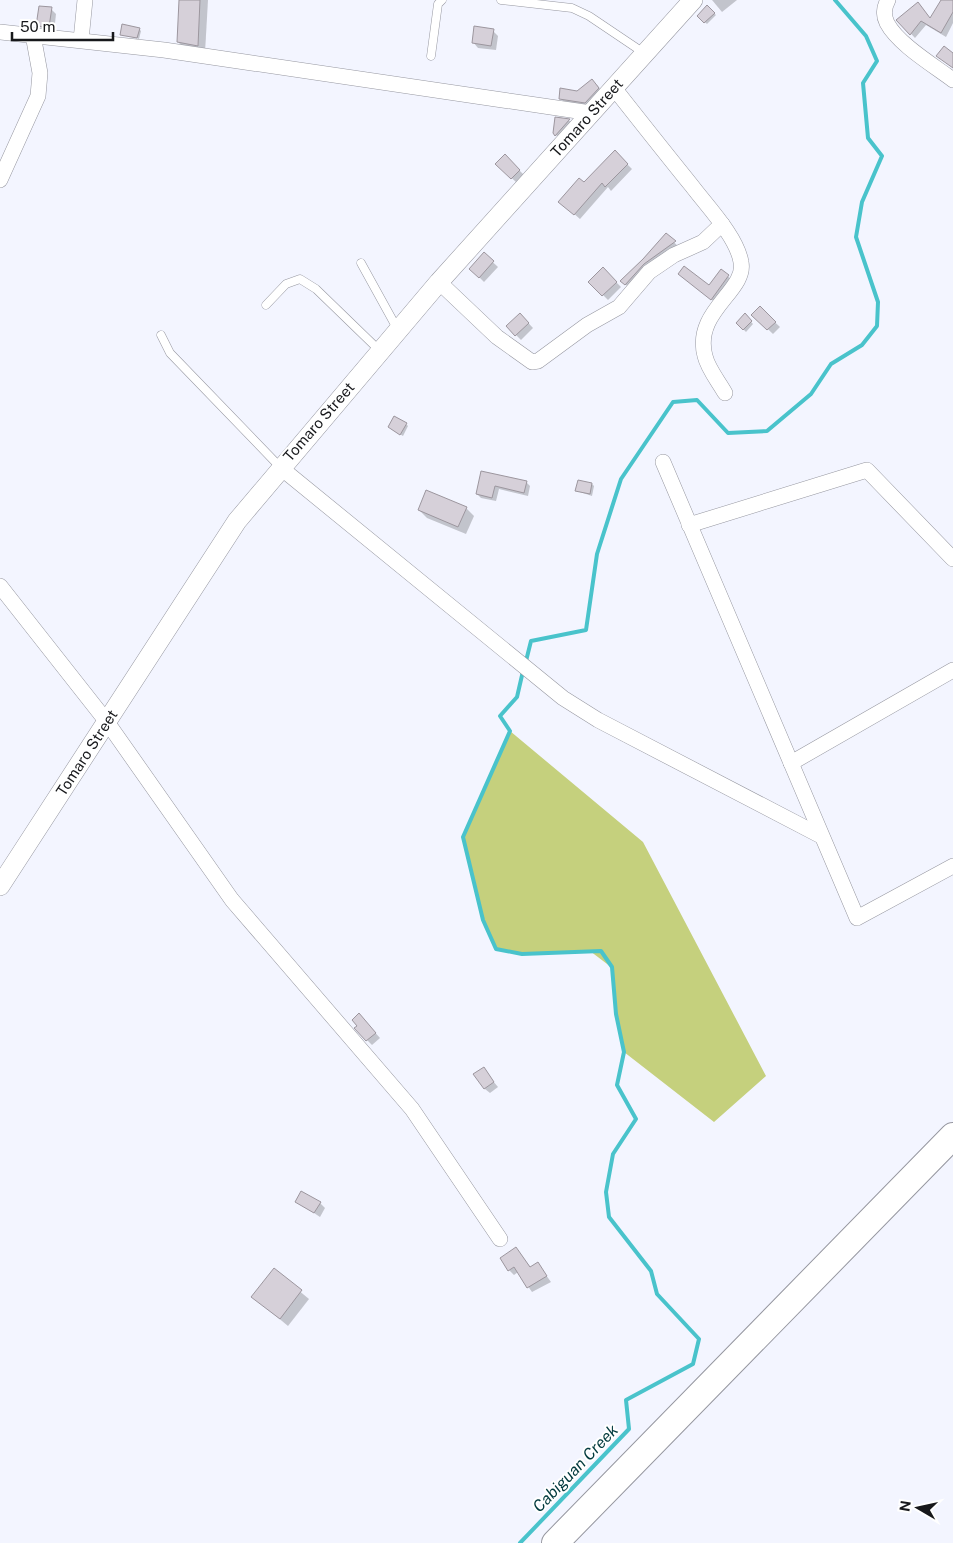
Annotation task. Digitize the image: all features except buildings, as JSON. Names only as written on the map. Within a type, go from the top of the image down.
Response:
[{"type":"highway","points":[[555,1543],[953,1136]]},
{"type":"highway","points":[[568,1543],[953,1151]]},
{"type":"street","points":[[81,40],[85,0]]},
{"type":"street","name":"Tomaro Street","points":[[3,873],[107,722],[236,520],[439,282],[693,0]]},
{"type":"street","points":[[888,0],[884,13],[886,22],[893,31],[912,49],[953,80]]},
{"type":"street","points":[[0,32],[81,40],[591,113]]},
{"type":"street","points":[[0,180],[38,96],[40,74],[33,35]]},
{"type":"street","points":[[614,88],[722,224],[741,260],[742,269],[739,279],[718,304],[706,325],[703,342],[706,358],[725,393]]},
{"type":"street","points":[[439,282],[497,337],[532,362],[538,361],[587,325],[619,307],[649,272],[674,255],[703,242],[722,224]]},
{"type":"street","points":[[663,462],[856,918],[952,867]]},
{"type":"street","points":[[280,468],[563,698],[598,720],[822,836]]},
{"type":"street","points":[[689,525],[867,470],[953,559]]},
{"type":"street","points":[[0,586],[107,722],[232,900],[412,1109],[500,1239]]},
{"type":"street","points":[[791,763],[953,670]]},
{"type":"lane","points":[[431,56],[438,4],[442,0]]},
{"type":"lane","points":[[501,0],[572,8],[589,16],[644,53]]},
{"type":"lane","points":[[361,263],[398,330]]},
{"type":"lane","points":[[266,305],[286,284],[300,279],[324,296],[380,351]]},
{"type":"lane","points":[[161,335],[170,353],[280,468]]},
{"type":"green space","points":[[510,731],[643,842],[766,1076],[714,1122],[624,1052],[616,1014],[611,967],[590,951],[522,954],[496,949],[483,920],[463,837]]},
{"type":"waterway","name":"Cabiguan Creek","points":[[526,661],[531,641],[586,630],[597,554],[621,479],[673,402],[697,400],[728,433],[767,431],[811,394],[831,364],[862,345],[877,326],[878,302],[856,237],[862,202],[882,156],[868,138],[863,83],[877,61],[866,36],[835,0]]},
{"type":"waterway","name":"Cabiguan Creek","points":[[520,1543],[629,1429],[626,1400],[693,1364],[699,1339],[657,1294],[651,1271],[609,1217],[606,1192],[613,1154],[636,1119],[617,1085],[624,1052],[616,1014],[612,967],[601,951],[522,954],[496,949],[483,920],[463,837],[510,731],[500,716],[517,697],[523,671]]}]
